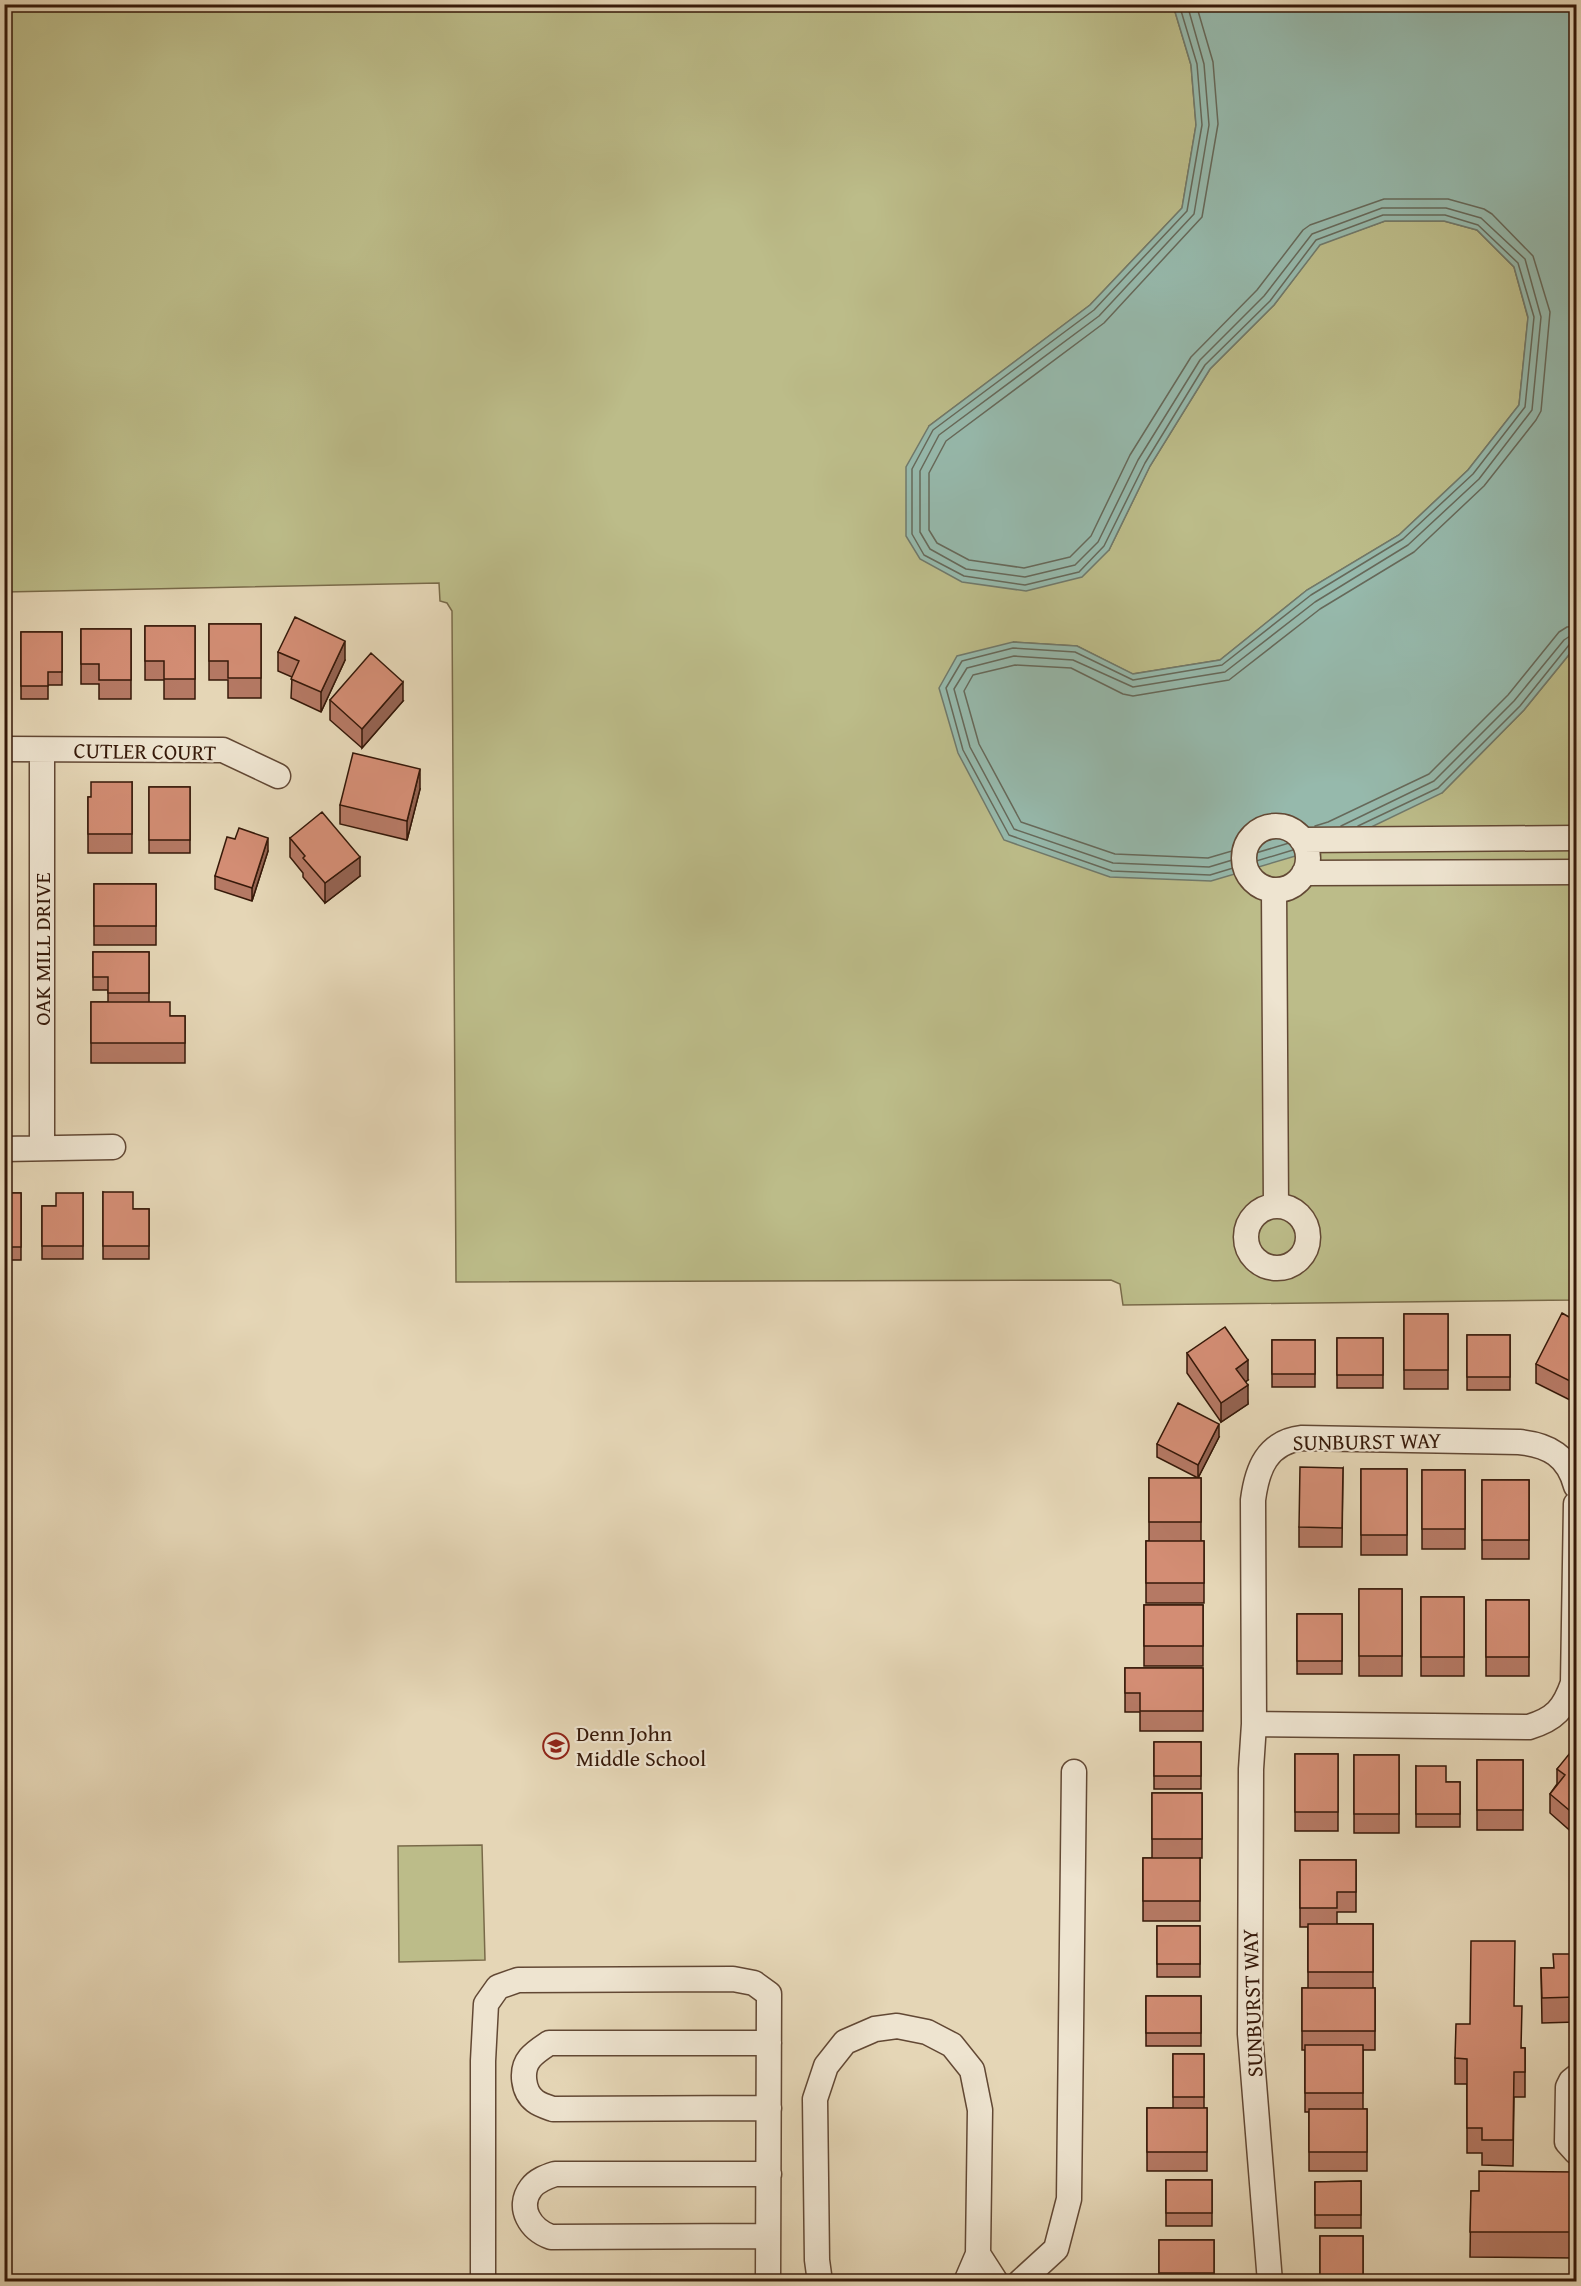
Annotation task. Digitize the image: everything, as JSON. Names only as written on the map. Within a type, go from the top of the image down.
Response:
[{"type":"street","points":[[4,749],[42,750]]},
{"type":"street","name":"CUTLER COURT","points":[[42,750],[223,750],[278,776]]},
{"type":"street","name":"OAK MILL DRIVE","points":[[42,750],[42,1148]]},
{"type":"street","points":[[1274,826],[1294,832],[1302,840],[1308,859],[1304,873],[1293,885],[1284,889],[1264,888],[1248,875],[1244,865],[1244,854],[1248,843],[1263,829],[1274,826]]},
{"type":"street","points":[[1302,840],[1576,838]]},
{"type":"street","points":[[1304,873],[1576,872]]},
{"type":"street","points":[[1274,890],[1276,1206]]},
{"type":"street","points":[[4,1149],[113,1147]]},
{"type":"street","name":"SUNBURST WAY","points":[[1270,2282],[1250,2034],[1251,1768],[1254,1724],[1253,1500],[1261,1466],[1280,1443],[1302,1438],[1537,1443],[1562,1459],[1572,1472],[1576,1486]]},
{"type":"street","points":[[1254,1724],[1529,1727],[1546,1722],[1567,1700],[1573,1683],[1576,1504]]},
{"type":"street","points":[[1020,2282],[1056,2248],[1069,2199],[1074,1772]]},
{"type":"street","points":[[483,2282],[483,2061],[486,2004],[498,1987],[518,1980],[733,1979],[754,1983],[769,1994],[768,2282]]},
{"type":"street","points":[[820,2282],[817,2260],[815,2099],[826,2066],[845,2042],[875,2029],[897,2026],[927,2032],[952,2045],[972,2070],[980,2110],[978,2254],[966,2282]]},
{"type":"street","points":[[769,2043],[549,2043],[530,2058],[525,2067],[524,2081],[534,2101],[553,2109],[769,2108]]},
{"type":"street","points":[[1576,2077],[1570,2081],[1568,2087],[1567,2142],[1576,2152]]},
{"type":"street","points":[[768,2236],[551,2237],[539,2233],[531,2224],[525,2210],[526,2197],[531,2187],[540,2179],[555,2174],[769,2174]]},
{"type":"street","points":[[978,2254],[996,2282]]},
{"type":"green space","points":[[5,5],[1173,5],[1191,65],[1196,125],[1182,208],[1090,305],[929,426],[1109,550],[1150,466],[1210,369],[1274,305],[1320,244],[1385,221],[1444,221],[1477,230],[1514,267],[1528,318],[1519,405],[1468,470],[1399,535],[1307,590],[1220,660],[1132,674],[1077,646],[1013,642],[1442,793],[1524,710],[1576,646],[1576,1300],[1123,1305],[1120,1284],[1111,1280],[456,1282],[452,611],[447,603],[440,601],[439,583],[5,592]]},
{"type":"green space","points":[[482,1845],[485,1960],[399,1962],[398,1846]]},
{"type":"water","points":[[1173,5],[1576,5],[1576,646],[1524,710],[1442,793],[1336,844],[1211,881],[1110,877],[1004,840],[958,753],[939,688],[957,656],[1013,642],[1077,646],[1133,674],[1220,660],[1307,590],[1399,535],[1468,470],[1519,405],[1528,317],[1514,267],[1477,230],[1444,221],[1385,221],[1320,245],[1274,305],[1210,369],[1150,466],[1109,550],[1082,577],[1026,591],[962,582],[920,559],[906,536],[906,467],[929,426],[1090,305],[1182,208],[1196,125],[1191,65]]},
{"type":"building","points":[[295,617],[345,641],[321,692],[291,679],[299,661],[278,652]]},
{"type":"building","points":[[209,624],[261,624],[261,678],[228,678],[228,661],[209,661]]},
{"type":"building","points":[[145,626],[195,626],[195,679],[164,679],[164,661],[145,661]]},
{"type":"building","points":[[81,629],[131,629],[131,680],[99,680],[99,664],[81,664]]},
{"type":"building","points":[[21,632],[62,632],[62,672],[48,672],[48,686],[21,686]]},
{"type":"building","points":[[371,653],[403,682],[362,729],[330,700]]},
{"type":"building","points":[[353,753],[420,769],[407,821],[340,805]]},
{"type":"building","points":[[91,782],[132,782],[132,834],[88,834],[88,797],[91,797]]},
{"type":"building","points":[[149,787],[190,787],[190,840],[149,840]]},
{"type":"building","points":[[322,812],[360,857],[325,883],[303,858],[305,856],[290,838]]},
{"type":"building","points":[[239,828],[268,838],[252,888],[215,876],[227,837],[235,839]]},
{"type":"building","points":[[94,884],[156,884],[156,926],[94,926]]},
{"type":"building","points":[[93,952],[149,952],[149,993],[108,993],[108,977],[93,977]]},
{"type":"building","points":[[91,1002],[170,1002],[170,1016],[185,1016],[185,1043],[91,1043]]},
{"type":"building","points":[[103,1192],[133,1192],[133,1209],[149,1209],[149,1246],[103,1246]]},
{"type":"building","points":[[4,1193],[21,1193],[21,1247],[4,1247]]},
{"type":"building","points":[[56,1193],[83,1193],[83,1246],[42,1246],[42,1206],[56,1206]]},
{"type":"building","points":[[1562,1313],[1576,1321],[1576,1384],[1536,1364]]},
{"type":"building","points":[[1404,1314],[1448,1314],[1448,1370],[1404,1370]]},
{"type":"building","points":[[1225,1327],[1248,1360],[1236,1369],[1248,1385],[1221,1403],[1187,1353]]},
{"type":"building","points":[[1467,1335],[1510,1335],[1510,1377],[1467,1377]]},
{"type":"building","points":[[1337,1338],[1383,1338],[1383,1375],[1337,1375]]},
{"type":"building","points":[[1272,1340],[1315,1340],[1315,1374],[1272,1374]]},
{"type":"building","points":[[1178,1403],[1219,1424],[1198,1465],[1157,1444]]},
{"type":"building","points":[[1300,1467],[1343,1468],[1342,1528],[1299,1527]]},
{"type":"building","points":[[1361,1469],[1407,1469],[1407,1535],[1361,1535]]},
{"type":"building","points":[[1422,1470],[1465,1470],[1465,1529],[1422,1529]]},
{"type":"building","points":[[1149,1478],[1201,1478],[1201,1522],[1149,1522]]},
{"type":"building","points":[[1482,1480],[1529,1480],[1529,1540],[1482,1540]]},
{"type":"building","points":[[1146,1541],[1204,1541],[1204,1583],[1146,1583]]},
{"type":"building","points":[[1359,1589],[1402,1589],[1402,1656],[1359,1656]]},
{"type":"building","points":[[1421,1597],[1464,1597],[1464,1657],[1421,1657]]},
{"type":"building","points":[[1486,1600],[1529,1600],[1529,1657],[1486,1657]]},
{"type":"building","points":[[1144,1605],[1203,1605],[1203,1646],[1144,1646]]},
{"type":"building","points":[[1297,1614],[1342,1614],[1342,1661],[1297,1661]]},
{"type":"building","points":[[1125,1668],[1203,1668],[1203,1711],[1140,1711],[1140,1693],[1125,1693]]},
{"type":"building","points":[[1154,1742],[1201,1742],[1201,1776],[1154,1776]]},
{"type":"building","points":[[1574,1748],[1576,1750],[1575,1815],[1550,1794],[1565,1775],[1557,1769]]},
{"type":"building","points":[[1295,1754],[1338,1754],[1338,1812],[1295,1812]]},
{"type":"building","points":[[1354,1755],[1399,1755],[1399,1814],[1354,1814]]},
{"type":"building","points":[[1477,1760],[1523,1760],[1523,1810],[1477,1810]]},
{"type":"building","points":[[1416,1766],[1446,1766],[1446,1782],[1460,1782],[1460,1814],[1416,1814]]},
{"type":"building","points":[[1152,1793],[1202,1793],[1202,1839],[1152,1839]]},
{"type":"building","points":[[1143,1858],[1200,1858],[1200,1901],[1143,1901]]},
{"type":"building","points":[[1300,1860],[1356,1860],[1356,1892],[1337,1892],[1337,1908],[1300,1908]]},
{"type":"building","points":[[1308,1924],[1373,1924],[1373,1972],[1308,1972]]},
{"type":"building","points":[[1157,1926],[1200,1926],[1200,1964],[1157,1964]]},
{"type":"building","points":[[1471,1941],[1515,1941],[1514,2006],[1522,2006],[1521,2048],[1525,2048],[1525,2072],[1514,2072],[1513,2140],[1482,2140],[1482,2128],[1467,2128],[1467,2059],[1455,2058],[1456,2024],[1470,2024]]},
{"type":"building","points":[[1553,1954],[1576,1954],[1576,1997],[1542,1998],[1541,1968],[1554,1968]]},
{"type":"building","points":[[1302,1988],[1375,1988],[1375,2031],[1302,2031]]},
{"type":"building","points":[[1146,1996],[1201,1996],[1201,2033],[1146,2033]]},
{"type":"building","points":[[1305,2045],[1363,2045],[1363,2093],[1305,2093]]},
{"type":"building","points":[[1173,2054],[1204,2054],[1204,2097],[1173,2097]]},
{"type":"building","points":[[1147,2108],[1207,2108],[1207,2152],[1147,2152]]},
{"type":"building","points":[[1309,2109],[1367,2109],[1367,2152],[1309,2152]]},
{"type":"building","points":[[1479,2171],[1576,2172],[1576,2232],[1470,2232],[1471,2191],[1479,2191]]},
{"type":"building","points":[[1166,2180],[1212,2180],[1212,2213],[1166,2213]]},
{"type":"building","points":[[1361,2181],[1361,2215],[1315,2215],[1315,2182]]},
{"type":"building","points":[[1320,2236],[1363,2236],[1363,2281],[1320,2281]]},
{"type":"building","points":[[1159,2240],[1214,2240],[1214,2273],[1159,2273]]},
{"type":"place","name":"Denn John Middle School","points":[[556,1746]]}]
